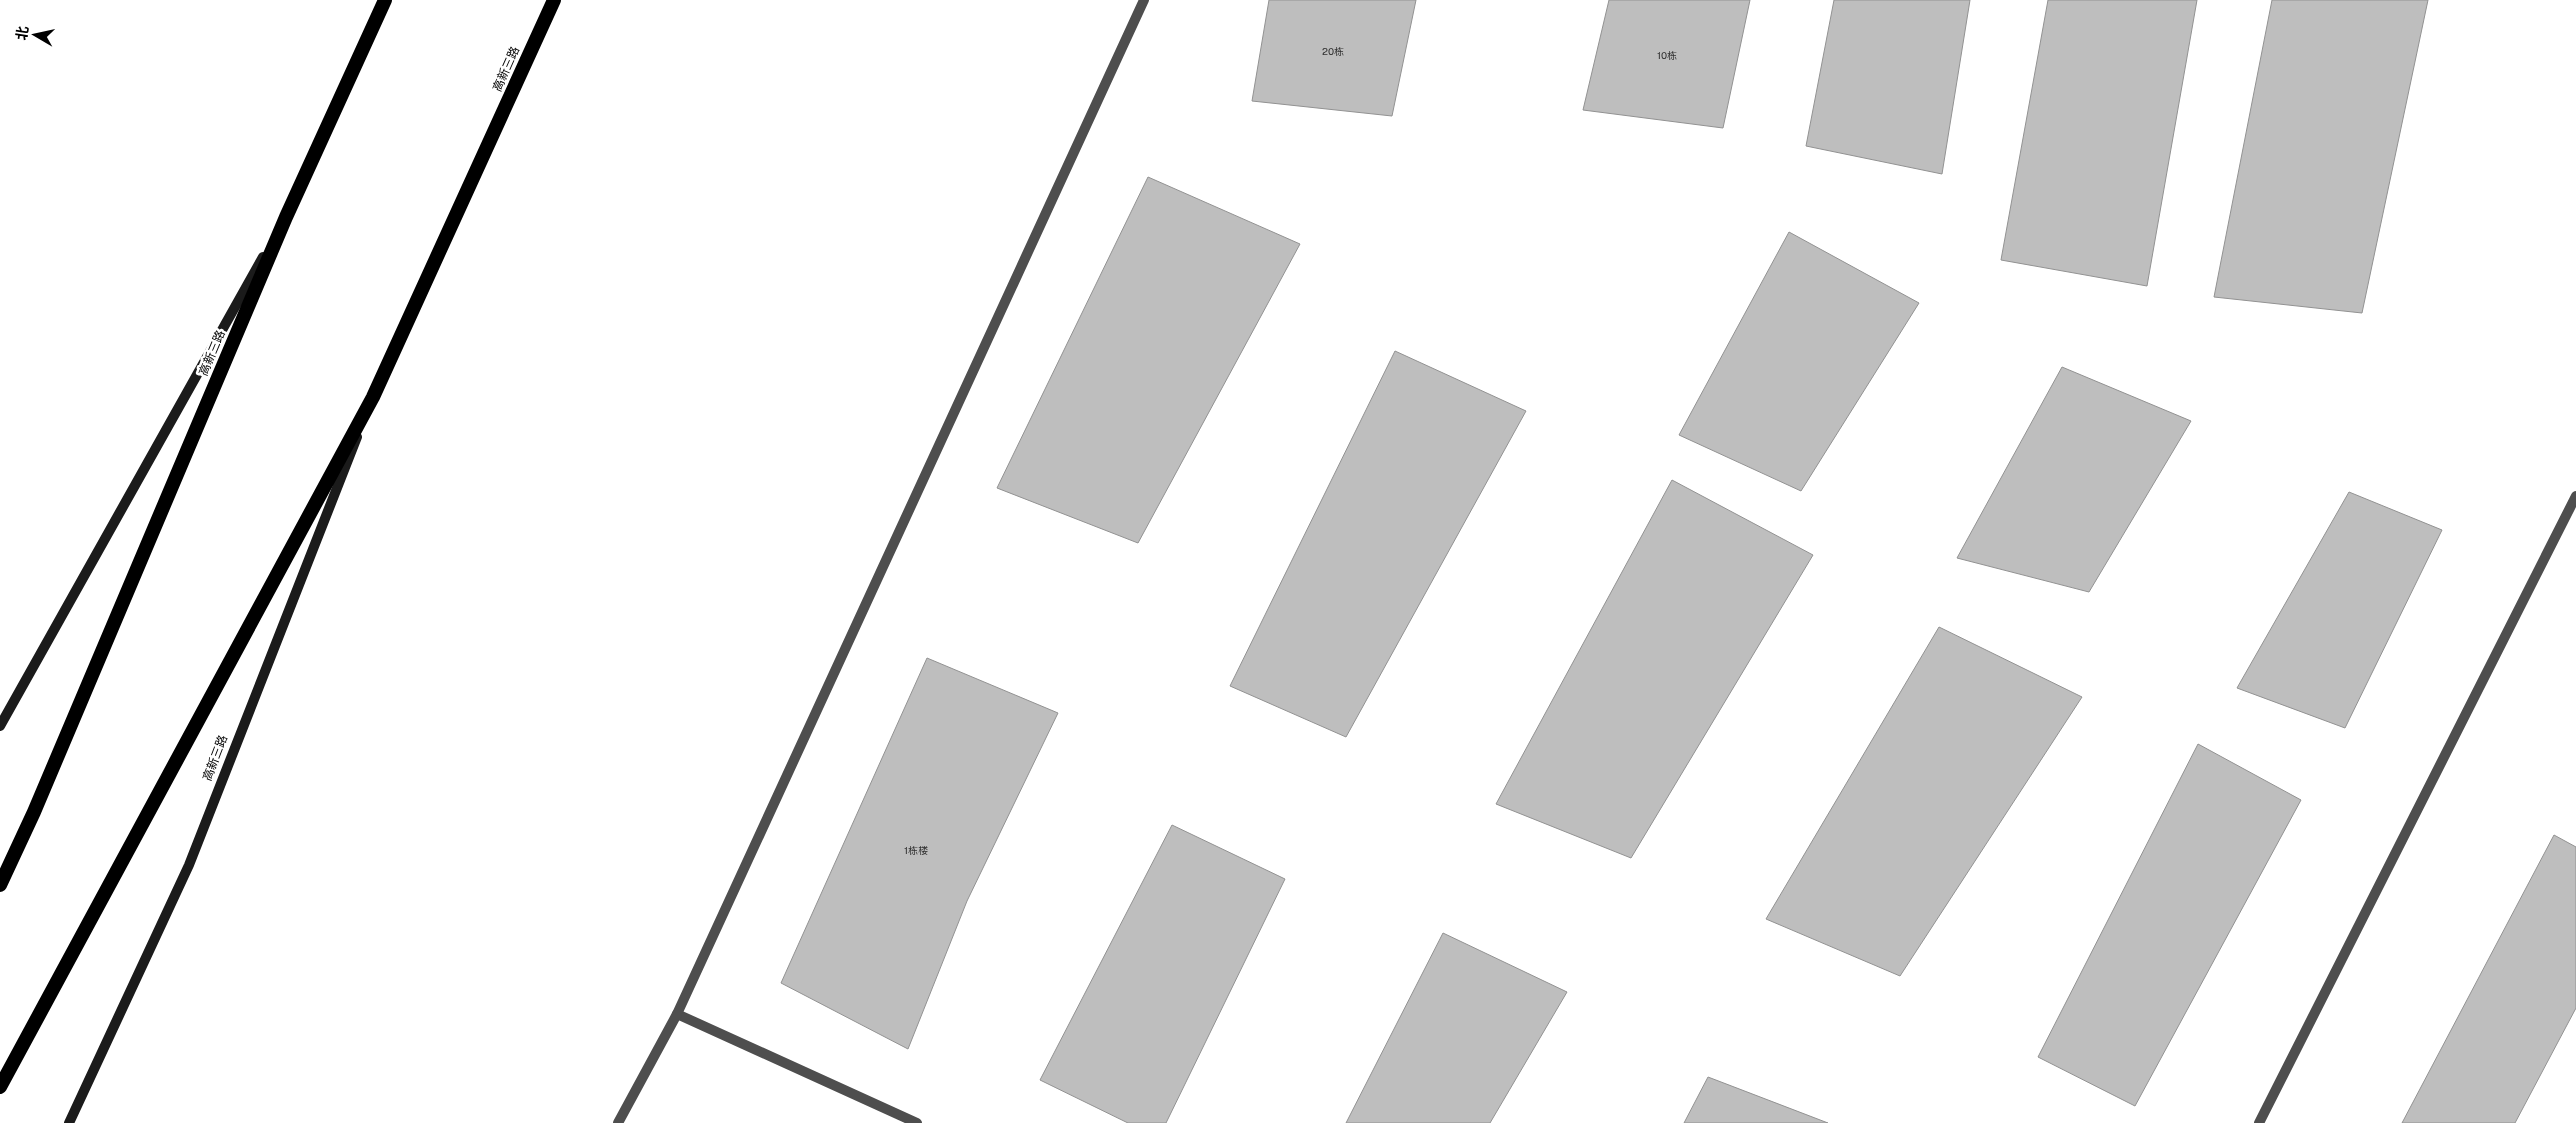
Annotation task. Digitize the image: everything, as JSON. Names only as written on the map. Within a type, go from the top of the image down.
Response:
[{"type":"highway","name":"高新三路","points":[[0,885],[34,812],[286,217],[385,0]]},
{"type":"highway","name":"高新三路","points":[[0,1087],[373,397],[554,0]]},
{"type":"main road","name":"高新三路","points":[[0,726],[286,217]]},
{"type":"main road","name":"高新三路","points":[[69,1123],[189,865],[373,397]]},
{"type":"street","points":[[618,1123],[677,1014],[1144,0]]},
{"type":"street","points":[[2259,1123],[2576,496]]},
{"type":"street","points":[[677,1014],[917,1123]]},
{"type":"building","points":[[1269,0],[1416,0],[1392,116],[1252,101]]},
{"type":"building","points":[[1609,0],[1750,0],[1723,128],[1583,110]]},
{"type":"building","points":[[1834,0],[1970,0],[1942,174],[1806,146]]},
{"type":"building","points":[[2048,0],[2197,0],[2147,286],[2001,260]]},
{"type":"building","points":[[2272,0],[2428,0],[2362,313],[2214,297]]},
{"type":"building","points":[[1148,177],[1300,244],[1138,543],[997,488]]},
{"type":"building","points":[[1789,232],[1919,303],[1801,491],[1679,435]]},
{"type":"building","points":[[1395,351],[1526,411],[1346,737],[1230,686]]},
{"type":"building","points":[[2062,367],[2191,421],[2089,592],[1957,558]]},
{"type":"building","points":[[1672,480],[1813,555],[1631,858],[1496,804]]},
{"type":"building","points":[[2349,492],[2442,530],[2345,728],[2237,688]]},
{"type":"building","points":[[1939,627],[2082,697],[1900,976],[1766,919]]},
{"type":"building","points":[[927,658],[1058,713],[967,901],[908,1049],[781,983]]},
{"type":"building","points":[[2198,744],[2301,800],[2135,1106],[2038,1057]]},
{"type":"building","points":[[1172,825],[1285,879],[1166,1123],[1128,1123],[1040,1080]]},
{"type":"building","points":[[2554,835],[2576,847],[2576,1008],[2515,1123],[2402,1123]]},
{"type":"building","points":[[1443,933],[1567,992],[1490,1123],[1346,1123]]},
{"type":"building","points":[[1708,1077],[1828,1123],[1684,1123]]}]
